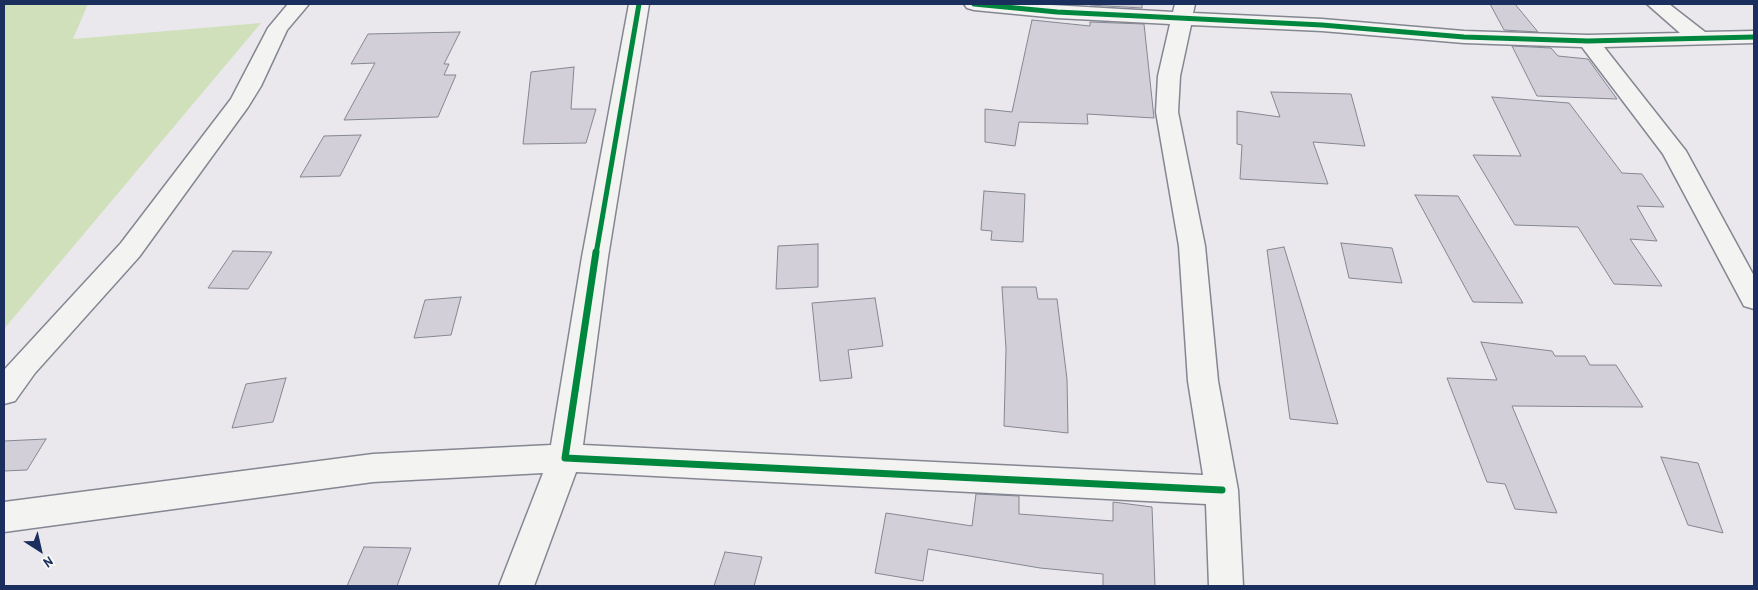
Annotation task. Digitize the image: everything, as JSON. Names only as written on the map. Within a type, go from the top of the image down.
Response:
[{"type":"street","points":[[4,392],[25,365],[130,250],[240,102],[250,86],[278,28],[300,4]]},
{"type":"street","points":[[517,586],[565,458],[595,257],[639,4]]},
{"type":"street","points":[[974,4],[1058,12],[1184,10],[1464,37],[1588,41],[1754,37]]},
{"type":"street","points":[[1657,4],[1698,37]]},
{"type":"street","points":[[1184,10],[1169,76],[1166,112],[1192,246],[1203,381],[1222,490],[1226,586]]},
{"type":"street","points":[[1588,41],[1674,151],[1754,299]]},
{"type":"street","points":[[4,517],[373,468],[565,458],[1222,490]]},
{"type":"green space","points":[[4,4],[88,4],[73,39],[261,23],[4,329]]},
{"type":"building","points":[[1142,4],[1142,8],[1090,5]]},
{"type":"building","points":[[1490,4],[1515,4],[1538,32],[1504,30]]},
{"type":"building","points":[[1032,20],[1090,26],[1090,22],[1144,24],[1154,118],[1087,114],[1088,124],[1019,122],[1015,146],[985,142],[985,109],[1012,112]]},
{"type":"building","points":[[460,32],[444,64],[449,64],[444,75],[456,75],[438,117],[344,120],[375,63],[351,64],[368,34]]},
{"type":"building","points":[[1512,46],[1551,48],[1558,56],[1588,59],[1617,99],[1537,96]]},
{"type":"building","points":[[574,67],[571,109],[596,109],[586,143],[523,144],[531,72]]},
{"type":"building","points":[[1271,92],[1351,94],[1365,146],[1313,142],[1328,184],[1240,179],[1242,145],[1237,144],[1237,111],[1280,117]]},
{"type":"building","points":[[1492,97],[1569,103],[1622,173],[1642,174],[1664,207],[1637,206],[1657,241],[1630,239],[1662,286],[1614,284],[1578,227],[1515,225],[1473,155],[1521,156]]},
{"type":"building","points":[[361,135],[340,176],[300,177],[324,136]]},
{"type":"building","points":[[984,191],[1025,194],[1023,242],[991,240],[992,231],[981,230]]},
{"type":"building","points":[[1415,195],[1458,196],[1523,303],[1473,302]]},
{"type":"building","points":[[1341,243],[1392,248],[1402,283],[1349,278]]},
{"type":"building","points":[[818,244],[818,287],[776,289],[778,246]]},
{"type":"building","points":[[1284,247],[1338,424],[1290,419],[1267,250]]},
{"type":"building","points":[[233,251],[272,252],[248,289],[208,288]]},
{"type":"building","points":[[1002,287],[1036,287],[1038,299],[1057,299],[1067,379],[1068,433],[1004,426],[1006,349]]},
{"type":"building","points":[[461,297],[451,335],[414,338],[425,300]]},
{"type":"building","points":[[875,298],[883,346],[848,350],[852,378],[820,381],[812,303]]},
{"type":"building","points":[[1481,342],[1552,351],[1555,356],[1585,356],[1590,365],[1616,365],[1643,407],[1512,406],[1557,513],[1515,509],[1505,484],[1487,482],[1447,378],[1497,380]]},
{"type":"building","points":[[286,378],[273,422],[232,428],[246,384]]},
{"type":"building","points":[[46,439],[27,470],[4,471],[4,441]]},
{"type":"building","points":[[1661,457],[1698,463],[1723,533],[1688,525]]},
{"type":"building","points":[[976,494],[1019,496],[1019,514],[1113,521],[1113,502],[1152,507],[1155,586],[1103,586],[1103,574],[1040,568],[928,549],[923,581],[875,573],[886,513],[972,526]]},
{"type":"building","points":[[364,547],[411,548],[397,586],[347,586]]},
{"type":"building","points":[[725,552],[762,557],[754,586],[714,586]]},
{"type":"cycle path","points":[[639,4],[595,257],[565,458],[1222,490]]},
{"type":"cycle path","points":[[974,4],[1057,12],[1322,25],[1464,37],[1588,41],[1754,37]]}]
